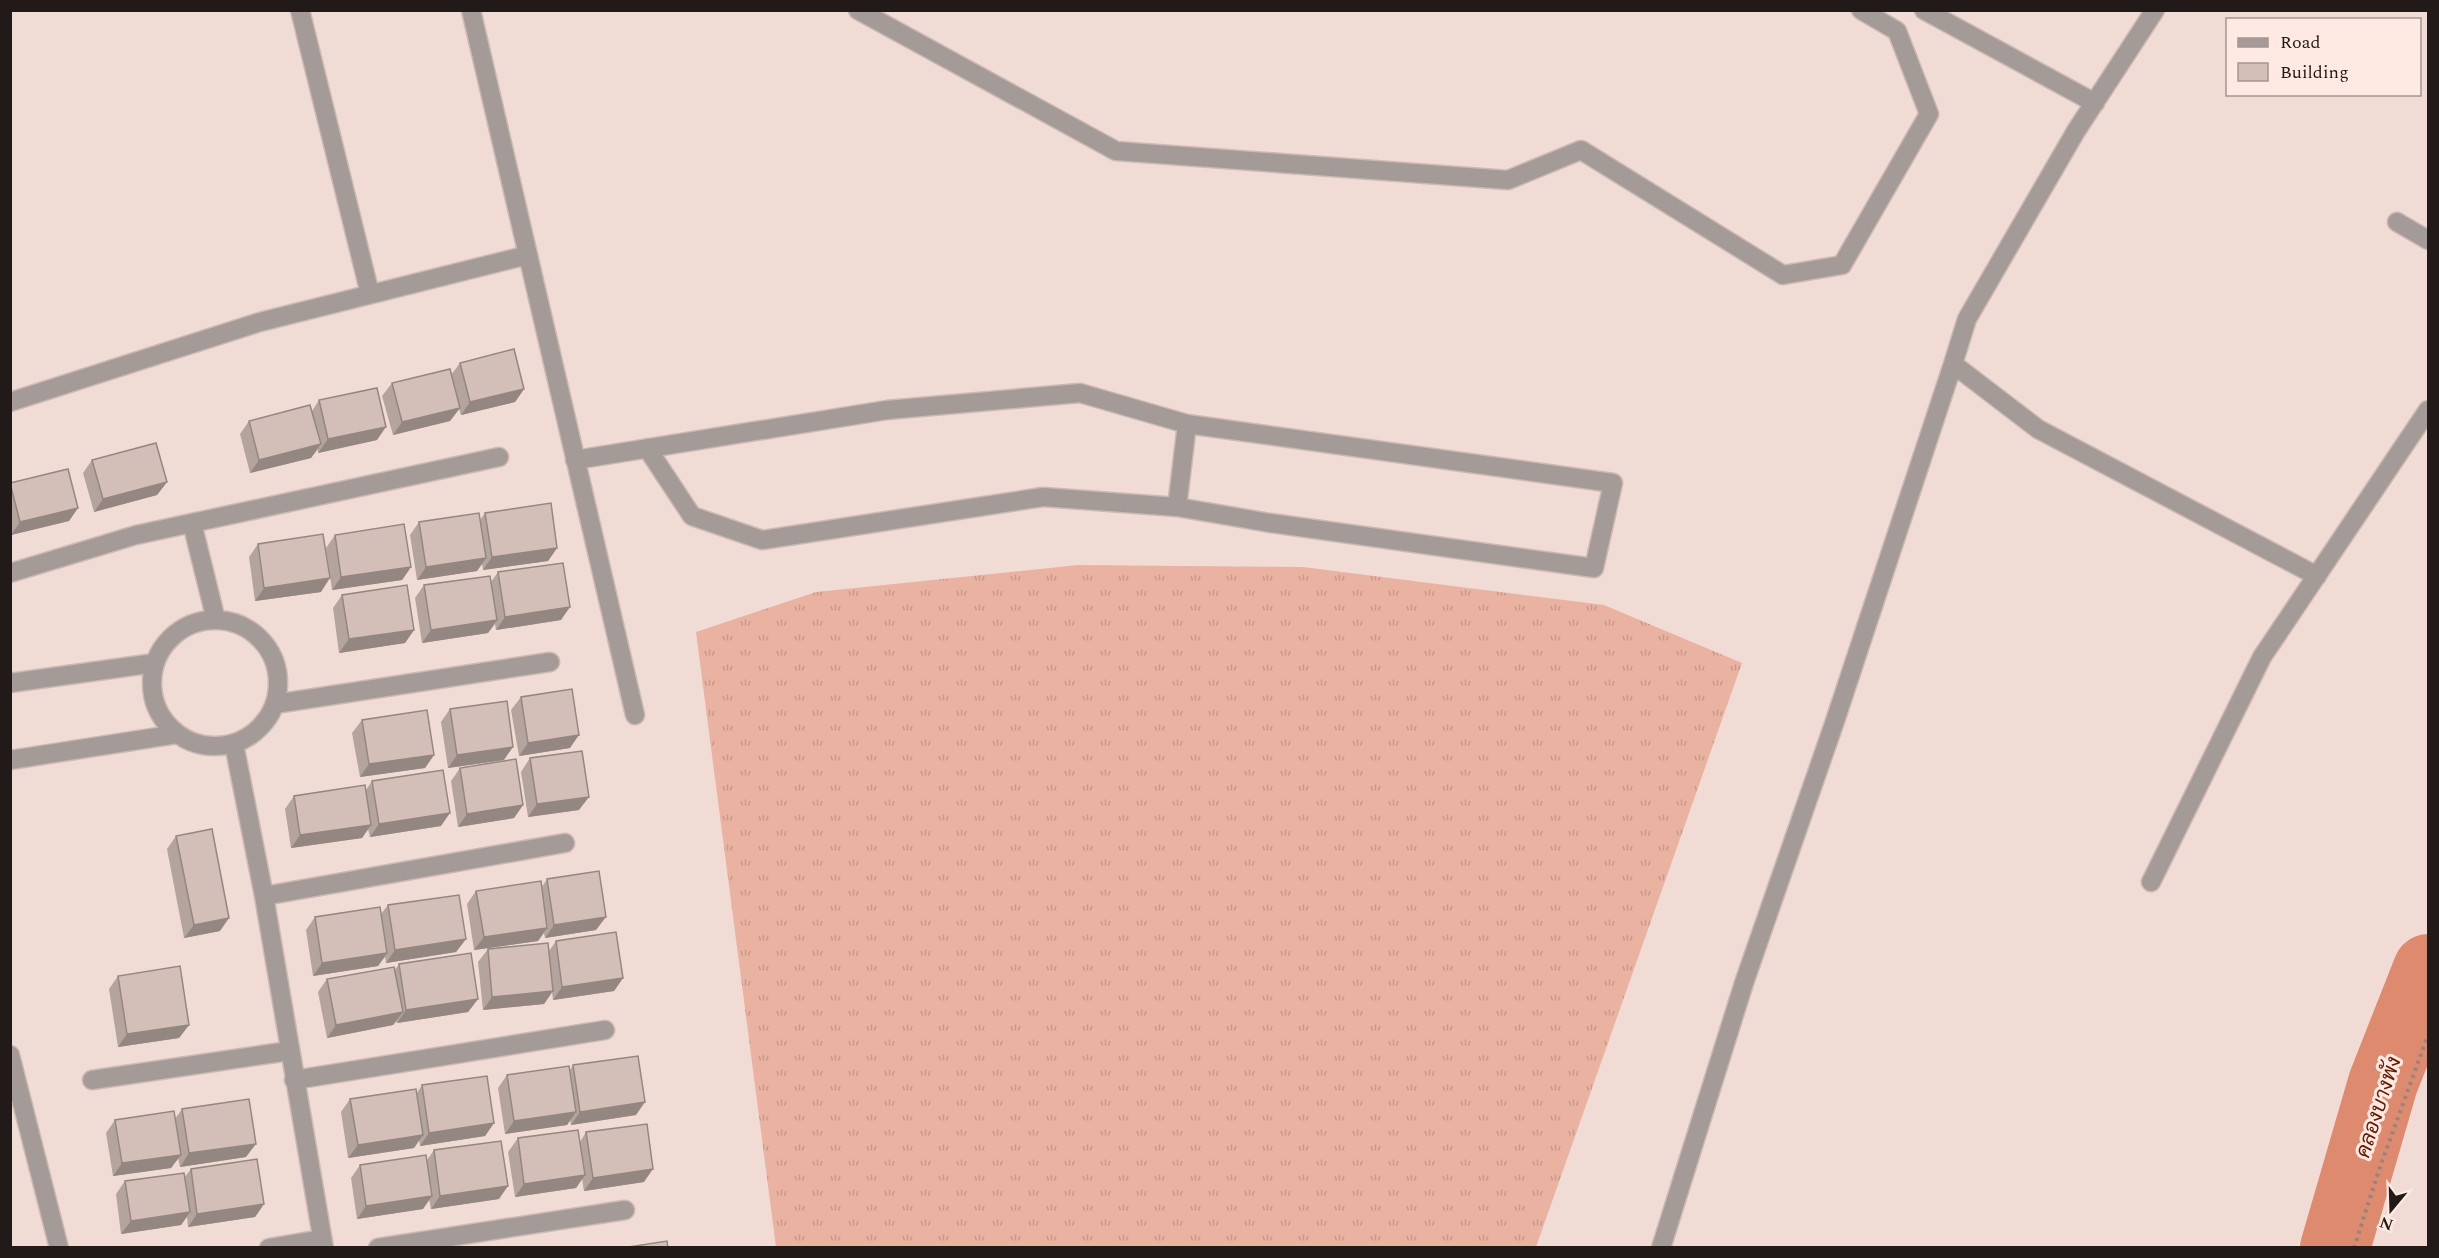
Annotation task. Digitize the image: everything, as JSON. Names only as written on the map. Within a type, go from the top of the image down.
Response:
[{"type":"street","points":[[300,10],[370,294]]},
{"type":"street","points":[[471,10],[635,715]]},
{"type":"street","points":[[858,10],[1116,152],[1508,180],[1581,150],[1783,275],[1842,265],[1929,114],[1897,31],[1861,10]]},
{"type":"street","points":[[1924,10],[2095,103]]},
{"type":"street","points":[[1661,1248],[1744,983],[1835,721],[1967,319],[2095,103],[2155,10]]},
{"type":"street","points":[[2397,222],[2428,240]]},
{"type":"street","points":[[10,402],[260,322],[528,255]]},
{"type":"street","points":[[1953,364],[2038,429],[2317,576]]},
{"type":"street","points":[[575,460],[647,448],[887,410],[1080,393],[1187,424],[1613,483],[1594,568],[1270,523],[1177,507],[1043,497],[762,540],[692,516],[647,448]]},
{"type":"street","points":[[2151,882],[2262,657],[2427,414]]},
{"type":"street","points":[[1177,507],[1187,424]]},
{"type":"street","points":[[10,573],[136,535],[499,457]]},
{"type":"street","points":[[192,523],[216,620]]},
{"type":"street","points":[[216,620],[235,623],[252,633],[266,647],[275,664],[278,684],[274,704],[265,721],[251,735],[234,744],[214,746],[195,743],[177,734],[163,719],[154,702],[152,682],[155,663],[164,645],[178,632],[196,623],[216,620]]},
{"type":"street","points":[[274,704],[550,662]]},
{"type":"street","points":[[10,683],[155,663]]},
{"type":"street","points":[[10,760],[177,734]]},
{"type":"street","points":[[234,744],[264,896],[323,1244],[269,1248]]},
{"type":"street","points":[[264,896],[566,843]]},
{"type":"street","points":[[294,1080],[605,1030]]},
{"type":"street","points":[[92,1080],[290,1051]]},
{"type":"street","points":[[10,1055],[59,1248]]},
{"type":"street","points":[[378,1248],[625,1210]]},
{"type":"path","points":[[2354,1248],[2380,1167],[2428,1035]]},
{"type":"green space","points":[[1078,565],[1303,567],[1604,605],[1742,663],[1536,1247],[776,1247],[696,632],[816,592]]},
{"type":"building","points":[[514,349],[524,389],[470,402],[460,363]]},
{"type":"building","points":[[450,369],[460,408],[402,422],[392,383]]},
{"type":"building","points":[[377,388],[386,427],[328,439],[319,400]]},
{"type":"building","points":[[310,405],[321,444],[259,460],[249,421]]},
{"type":"building","points":[[156,443],[167,482],[103,499],[92,460]]},
{"type":"building","points":[[68,469],[78,508],[20,522],[10,483]]},
{"type":"building","points":[[551,503],[557,548],[492,557],[485,513]]},
{"type":"building","points":[[479,513],[486,558],[426,567],[419,522]]},
{"type":"building","points":[[404,524],[411,567],[341,577],[335,535]]},
{"type":"building","points":[[323,534],[330,578],[264,588],[258,544]]},
{"type":"building","points":[[563,563],[570,607],[505,617],[498,572]]},
{"type":"building","points":[[490,576],[497,620],[431,630],[424,585]]},
{"type":"building","points":[[407,585],[414,630],[349,639],[342,595]]},
{"type":"building","points":[[572,689],[579,735],[528,743],[521,697]]},
{"type":"building","points":[[507,701],[513,747],[457,755],[450,709]]},
{"type":"building","points":[[427,710],[434,755],[369,764],[362,720]]},
{"type":"building","points":[[582,751],[589,797],[537,804],[530,758]]},
{"type":"building","points":[[516,759],[523,805],[467,814],[460,768]]},
{"type":"building","points":[[443,770],[450,813],[379,824],[372,781]]},
{"type":"building","points":[[365,785],[371,825],[300,835],[294,796]]},
{"type":"building","points":[[212,829],[229,918],[194,925],[176,836]]},
{"type":"building","points":[[599,871],[606,917],[554,925],[547,879]]},
{"type":"building","points":[[541,881],[547,928],[484,937],[476,891]]},
{"type":"building","points":[[459,895],[466,939],[395,950],[388,905]]},
{"type":"building","points":[[380,907],[387,953],[322,963],[315,917]]},
{"type":"building","points":[[616,932],[623,978],[562,987],[556,941]]},
{"type":"building","points":[[548,943],[553,991],[492,997],[488,949]]},
{"type":"building","points":[[471,953],[478,999],[406,1010],[399,964]]},
{"type":"building","points":[[180,966],[189,1025],[127,1034],[118,976]]},
{"type":"building","points":[[394,967],[403,1012],[336,1025],[327,979]]},
{"type":"building","points":[[638,1056],[645,1102],[580,1112],[573,1065]]},
{"type":"building","points":[[569,1066],[576,1112],[514,1121],[507,1075]]},
{"type":"building","points":[[487,1076],[494,1123],[429,1133],[422,1085]]},
{"type":"building","points":[[416,1089],[423,1135],[358,1145],[350,1099]]},
{"type":"building","points":[[249,1099],[256,1144],[189,1153],[182,1109]]},
{"type":"building","points":[[174,1111],[181,1155],[122,1163],[115,1120]]},
{"type":"building","points":[[647,1124],[653,1169],[593,1178],[586,1132]]},
{"type":"building","points":[[578,1130],[585,1175],[524,1184],[518,1138]]},
{"type":"building","points":[[501,1141],[508,1186],[440,1196],[434,1150]]},
{"type":"building","points":[[426,1155],[432,1196],[366,1206],[360,1165]]},
{"type":"building","points":[[257,1159],[264,1204],[197,1214],[191,1169]]},
{"type":"building","points":[[184,1173],[190,1212],[131,1221],[125,1181]]},
{"type":"building","points":[[667,1241],[668,1248],[622,1248]]},
{"type":"waterway","name":"คลองบางพัง","points":[[2335,1248],[2383,1083],[2428,969]]}]
